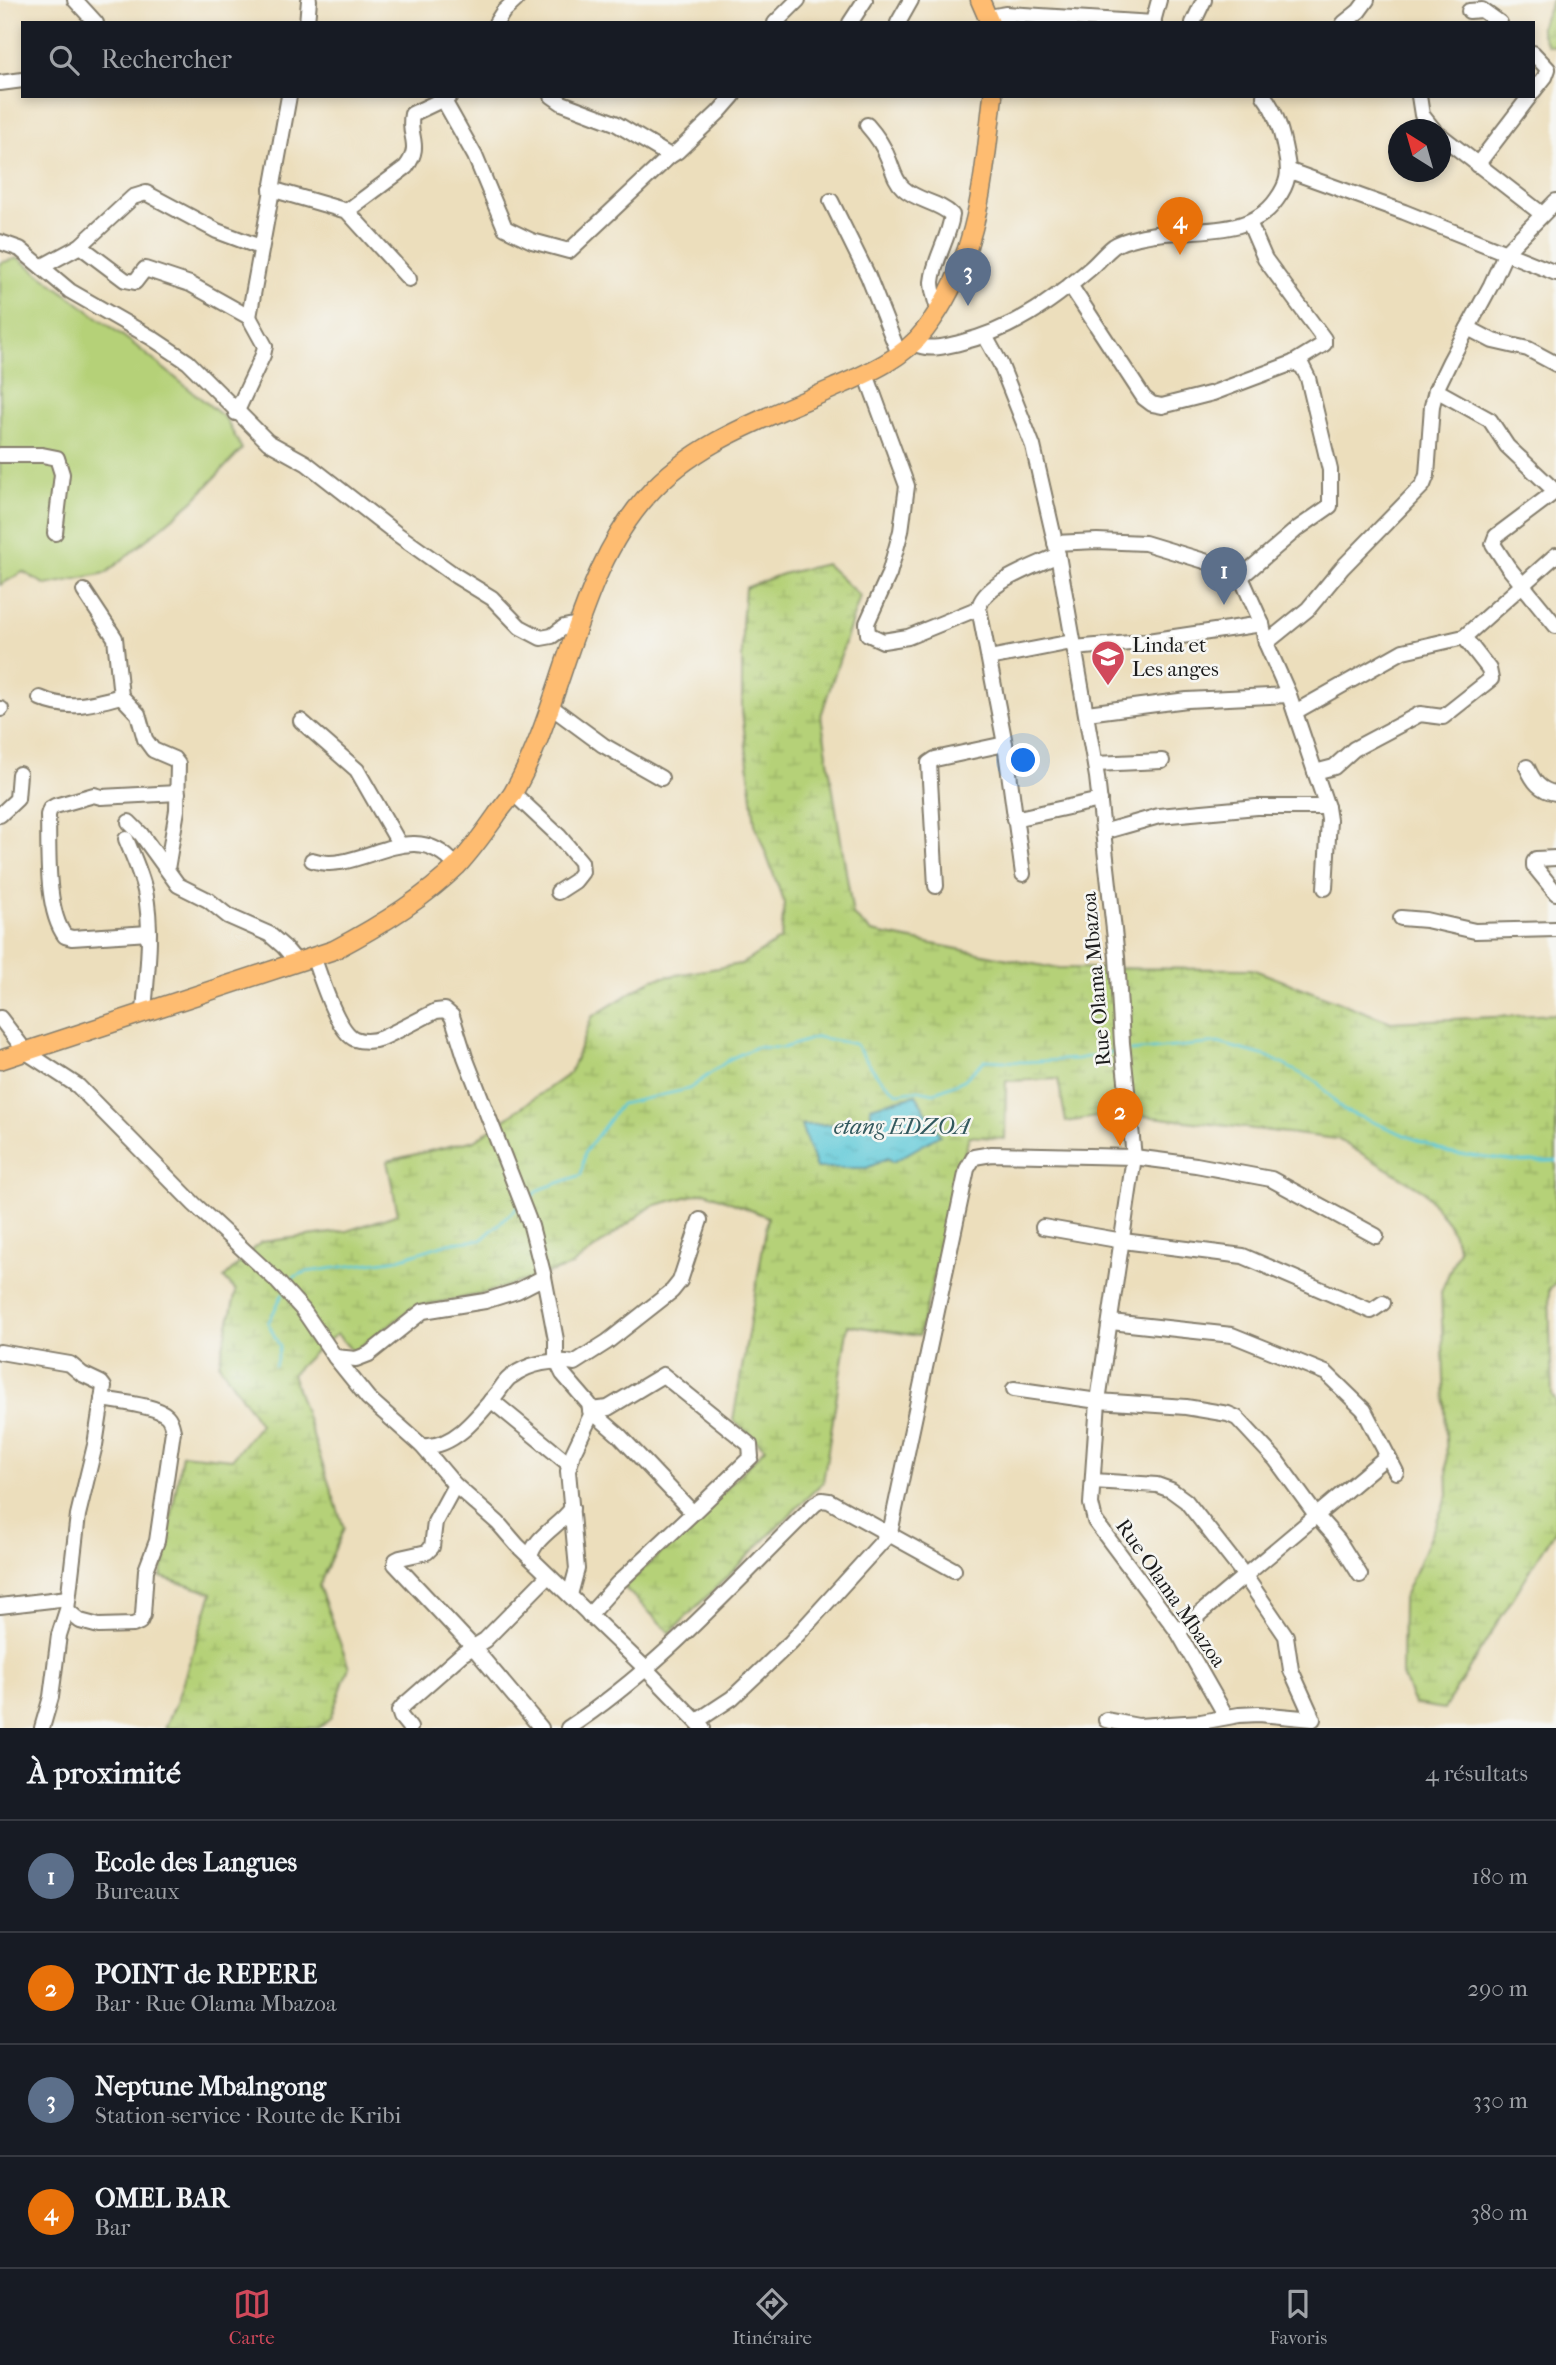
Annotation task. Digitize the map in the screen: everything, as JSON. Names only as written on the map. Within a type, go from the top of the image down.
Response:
[{"type":"main road","points":[[980,0],[990,20]]},
{"type":"main road","points":[[0,1060],[334,950],[369,932],[456,866],[513,793],[550,706],[601,567],[617,536],[649,493],[700,451],[737,431],[866,374],[906,348],[938,310],[968,251],[978,213],[993,98]]},
{"type":"street","points":[[75,0],[94,21]]},
{"type":"street","points":[[307,21],[309,0]]},
{"type":"street","points":[[497,21],[516,0]]},
{"type":"street","points":[[777,21],[798,0]]},
{"type":"street","points":[[851,21],[865,0]]},
{"type":"street","points":[[899,21],[911,0]]},
{"type":"street","points":[[1154,21],[1159,0]]},
{"type":"street","points":[[1194,21],[1204,0]]},
{"type":"street","points":[[1346,21],[1367,0]]},
{"type":"street","points":[[1463,11],[1482,10],[1497,21]]},
{"type":"street","points":[[990,20],[1006,14],[1097,21]]},
{"type":"street","points":[[1535,55],[1548,69],[1535,90]]},
{"type":"street","points":[[0,83],[21,80]]},
{"type":"street","points":[[249,317],[289,98]]},
{"type":"street","points":[[347,211],[406,167],[413,158],[416,148],[410,120],[412,114],[447,98],[505,228],[532,241],[569,251],[711,120],[731,98]]},
{"type":"street","points":[[555,98],[630,130],[670,156]]},
{"type":"street","points":[[831,201],[906,348],[937,349],[985,336],[1027,317],[1070,285],[1116,243],[1155,232],[1224,227],[1258,219],[1273,206],[1282,193],[1290,171],[1278,121],[1268,98]]},
{"type":"street","points":[[1419,98],[1424,119]]},
{"type":"street","points":[[1477,165],[1529,98]]},
{"type":"street","points":[[867,125],[889,160],[896,179],[904,188],[913,195],[945,208],[952,215],[934,271],[932,285],[938,310]]},
{"type":"street","points":[[1451,144],[1542,214]]},
{"type":"street","points":[[1290,171],[1556,273]]},
{"type":"street","points":[[271,189],[347,211],[409,279]]},
{"type":"street","points":[[43,266],[80,246],[133,197],[146,193],[217,231],[260,247]]},
{"type":"street","points":[[1266,643],[1308,609],[1342,569],[1423,485],[1427,475],[1432,406],[1436,390],[1506,252],[1556,201]]},
{"type":"street","points":[[1070,285],[1144,398],[1152,404],[1162,406],[1213,393],[1293,363],[1324,344],[1324,339],[1265,259],[1250,222]]},
{"type":"street","points":[[0,243],[20,249],[70,290],[188,362],[236,413],[268,442],[306,463],[387,527],[463,581],[492,598],[520,627],[541,638],[552,636],[564,626],[578,624]]},
{"type":"street","points":[[80,246],[125,279],[135,282],[145,269],[190,284],[249,317],[265,346],[236,413]]},
{"type":"street","points":[[1468,328],[1493,341],[1528,349],[1556,364]]},
{"type":"street","name":"Rue Olama Mbazoa","points":[[985,336],[1000,363],[1033,446],[1056,549],[1095,764],[1117,957],[1122,1043],[1134,1157],[1098,1401],[1091,1504],[1096,1521],[1178,1632],[1226,1716]]},
{"type":"street","points":[[1241,578],[1297,529],[1330,506],[1330,470],[1308,378],[1302,366],[1293,363]]},
{"type":"street","points":[[866,374],[907,486],[901,531],[889,574],[867,623],[868,634],[883,640],[908,637],[979,608]]},
{"type":"street","points":[[1436,390],[1490,420],[1507,446],[1556,491],[1496,536],[1493,544],[1508,567],[1556,625]]},
{"type":"street","points":[[0,455],[57,457],[62,474],[55,533]]},
{"type":"street","points":[[1023,874],[1005,744],[979,608],[985,593],[1056,549],[1097,541],[1144,543],[1231,569],[1241,578],[1289,695],[1327,807],[1329,820],[1325,888]]},
{"type":"street","points":[[1295,712],[1403,650],[1464,637],[1556,555]]},
{"type":"street","points":[[85,591],[115,638],[121,696],[138,714],[145,739],[153,750],[174,759],[178,764],[173,846],[167,869]]},
{"type":"street","points":[[989,658],[1073,645],[1141,642],[1262,624]]},
{"type":"street","points":[[1315,772],[1334,766],[1354,749],[1420,714],[1443,717],[1491,679],[1489,669],[1464,637]]},
{"type":"street","points":[[1087,713],[1187,700],[1289,695]]},
{"type":"street","points":[[40,698],[54,704],[75,707],[121,696]]},
{"type":"street","points":[[550,706],[603,745],[661,778]]},
{"type":"street","points":[[301,721],[357,770],[400,845]]},
{"type":"street","points":[[936,886],[929,763],[935,759],[1005,744]]},
{"type":"street","points":[[1095,764],[1162,761]]},
{"type":"street","points":[[1527,767],[1533,782],[1547,792],[1556,793]]},
{"type":"street","points":[[0,815],[18,799],[19,775]]},
{"type":"street","points":[[149,933],[72,938],[65,936],[55,915],[48,858],[48,815],[50,809],[55,806],[94,795],[101,797],[178,793]]},
{"type":"street","points":[[513,793],[559,836],[581,862],[582,872],[575,881],[558,892]]},
{"type":"street","points":[[1014,819],[1100,800]]},
{"type":"street","points":[[1103,832],[1167,815],[1257,807],[1327,807]]},
{"type":"street","points":[[129,822],[178,885],[208,900],[228,916],[269,934],[284,947],[305,959],[344,1030],[353,1039],[366,1041],[380,1038],[436,1011],[445,1010],[452,1016],[465,1057],[531,1226],[544,1277],[556,1360],[563,1374],[589,1404],[591,1415],[569,1464],[577,1569],[570,1595]]},
{"type":"street","points":[[127,839],[146,894],[149,933],[144,1011]]},
{"type":"street","points":[[312,860],[330,863],[400,845],[415,844],[441,851],[456,866]]},
{"type":"street","points":[[1556,859],[1536,859],[1534,866],[1556,893]]},
{"type":"street","points":[[1401,918],[1475,930],[1556,929]]},
{"type":"street","points":[[0,1018],[26,1052],[78,1086],[194,1204],[275,1279],[303,1310],[335,1357],[368,1398],[422,1446],[455,1485],[498,1523],[548,1576],[700,1724],[732,1698],[791,1642],[890,1533],[967,1168],[974,1157],[992,1154],[1134,1157],[1270,1179],[1376,1236]]},
{"type":"street","points":[[422,1446],[435,1447],[448,1442],[491,1400],[511,1376],[556,1360],[574,1363],[607,1342],[672,1291],[680,1281],[700,1220]]},
{"type":"street","points":[[1043,1227],[1123,1241],[1243,1256],[1371,1311],[1383,1303]]},
{"type":"street","points":[[335,1357],[356,1359],[369,1354],[424,1311],[485,1301],[517,1291],[544,1277]]},
{"type":"street","points":[[1111,1321],[1232,1335],[1326,1373],[1358,1402],[1396,1472]]},
{"type":"street","points":[[0,1352],[70,1364],[82,1374],[103,1384],[95,1445],[78,1515],[67,1604],[59,1635],[49,1707],[42,1728]]},
{"type":"street","points":[[589,1615],[618,1583],[751,1457],[750,1445],[663,1375],[608,1408],[590,1410]]},
{"type":"street","points":[[1014,1389],[1098,1401],[1186,1407],[1237,1418],[1276,1460],[1316,1515],[1338,1539],[1360,1574]]},
{"type":"street","points":[[0,1605],[67,1604],[89,1625],[133,1625],[140,1622],[143,1615],[146,1570],[157,1541],[173,1432],[166,1415],[155,1410],[102,1399]]},
{"type":"street","points":[[491,1400],[569,1464]]},
{"type":"street","points":[[590,1410],[620,1436],[694,1513]]},
{"type":"street","points":[[1178,1632],[1387,1456]]},
{"type":"street","points":[[1093,1481],[1157,1485],[1171,1490],[1186,1501],[1245,1576],[1286,1636],[1291,1670],[1313,1719],[1259,1714],[1226,1716],[1201,1722],[1138,1726],[1106,1720]]},
{"type":"street","points":[[455,1485],[435,1522],[432,1547],[428,1552],[400,1558],[395,1564],[473,1647],[541,1728]]},
{"type":"street","points":[[568,1728],[607,1700],[680,1638],[822,1500],[829,1501],[890,1533],[954,1570]]},
{"type":"street","points":[[530,1557],[533,1546],[560,1523],[572,1508]]},
{"type":"street","points":[[410,1728],[401,1717],[403,1706],[462,1654],[485,1640],[548,1576]]},
{"type":"green space","points":[[1552,0],[1556,0],[1556,47],[1548,45],[1541,31]]},
{"type":"green space","points":[[18,258],[131,342],[225,418],[242,449],[193,501],[106,573],[46,585],[23,572],[0,585],[0,263]]},
{"type":"green space","points":[[826,564],[860,596],[821,716],[853,915],[872,932],[1054,968],[1252,969],[1391,1022],[1556,1014],[1556,1284],[1549,1290],[1552,1395],[1556,1401],[1556,1529],[1444,1709],[1414,1704],[1402,1675],[1403,1599],[1448,1495],[1441,1292],[1459,1249],[1449,1225],[1424,1191],[1337,1139],[1119,1113],[1066,1122],[1058,1079],[1006,1081],[1005,1139],[969,1136],[919,1336],[848,1325],[823,1482],[670,1633],[624,1587],[692,1524],[765,1448],[733,1420],[768,1217],[705,1192],[652,1206],[571,1266],[482,1294],[414,1307],[353,1352],[337,1334],[318,1348],[292,1374],[344,1528],[319,1586],[349,1667],[330,1719],[319,1728],[165,1728],[176,1703],[212,1593],[161,1577],[182,1454],[232,1459],[260,1424],[219,1364],[236,1291],[224,1278],[261,1242],[347,1231],[398,1214],[387,1161],[475,1140],[570,1073],[592,1017],[653,979],[741,964],[781,939],[784,903],[755,824],[742,712],[742,624],[745,588],[782,574]]},
{"type":"water","name":"etang EDZOA","points":[[916,1095],[940,1135],[893,1162],[888,1158],[867,1168],[816,1168],[801,1125],[873,1124],[870,1107]]},
{"type":"waterway","points":[[527,1200],[541,1189],[581,1175],[585,1152],[621,1104],[689,1089],[730,1059],[756,1047],[783,1048],[817,1037],[855,1044],[877,1075],[897,1093],[919,1090],[934,1093],[964,1080],[985,1060],[1023,1062],[1077,1059],[1119,1051]]},
{"type":"waterway","points":[[1130,1051],[1218,1043],[1269,1057],[1317,1082],[1343,1110],[1449,1153],[1522,1162],[1556,1161]]},
{"type":"waterway","points":[[288,1285],[294,1277],[306,1272],[399,1259],[448,1243],[481,1240],[519,1206]]},
{"type":"waterway","points":[[275,1366],[280,1347],[268,1323],[283,1294]]},
{"type":"place","name":"OMEL BAR","points":[[1180,255]]},
{"type":"place","name":"Neptune Mbalngong","points":[[968,306]]},
{"type":"place","name":"Ecole des Langues","points":[[1224,605]]},
{"type":"place","name":"Linda et Les anges","points":[[1108,687]]},
{"type":"place","name":"POINT de REPERE","points":[[1120,1146]]}]
